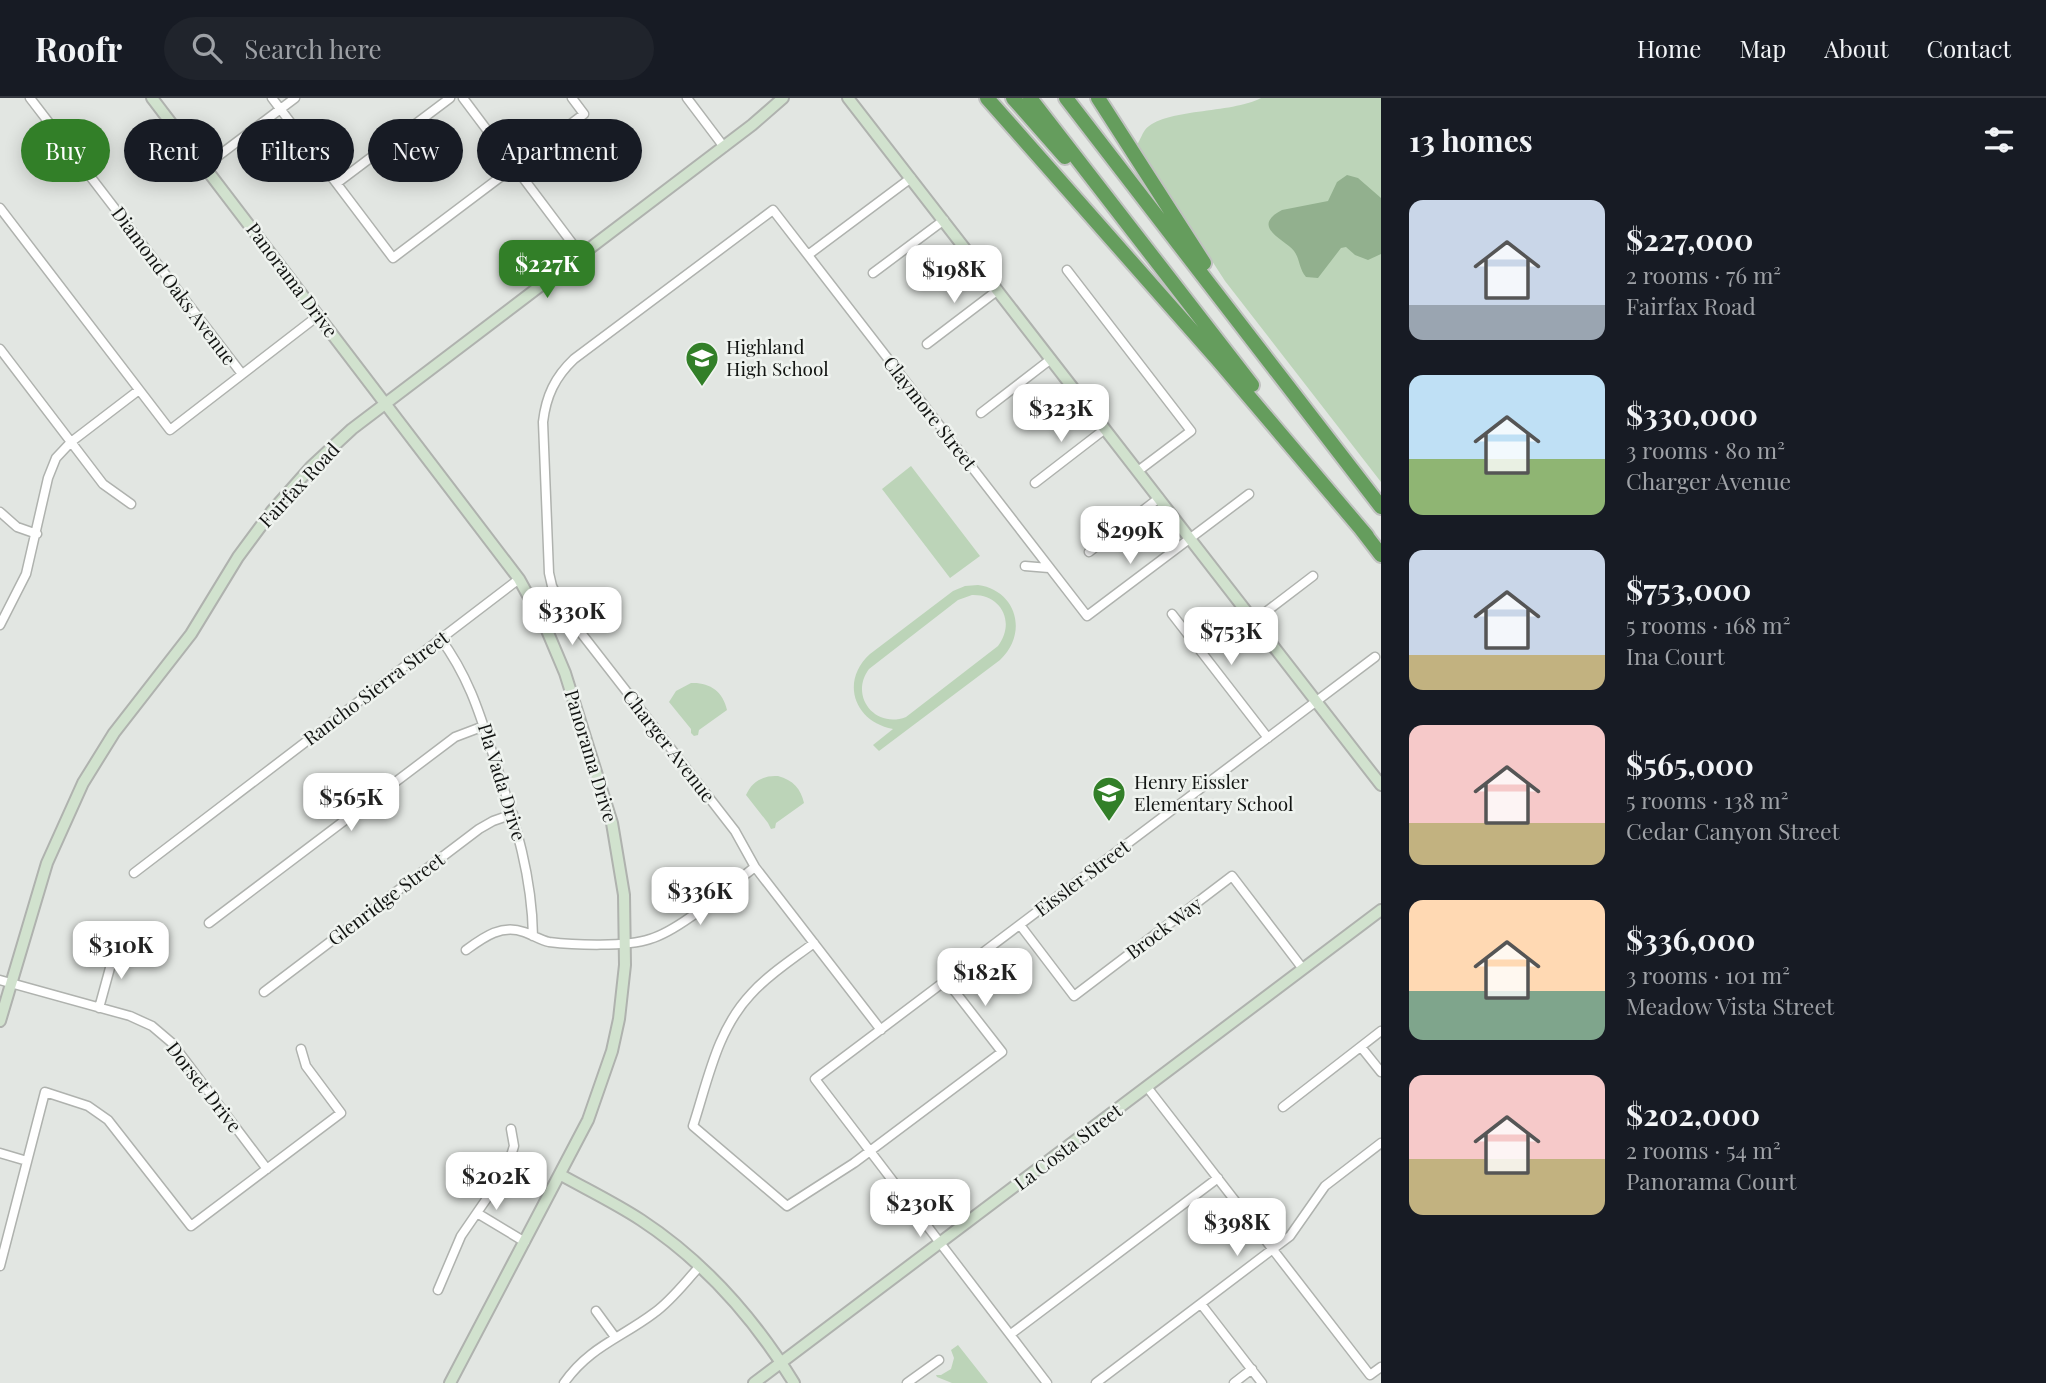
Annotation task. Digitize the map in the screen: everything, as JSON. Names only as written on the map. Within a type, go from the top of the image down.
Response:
[{"type":"highway","points":[[987,98],[1249,395],[1367,536]]},
{"type":"highway","points":[[1013,98],[1169,276]]},
{"type":"highway","points":[[1030,98],[1381,555]]},
{"type":"highway","points":[[1066,98],[1381,507]]},
{"type":"highway","points":[[1097,98],[1203,260],[1219,296]]},
{"type":"street","name":"Diamond Oaks Avenue","points":[[30,98],[242,374]]},
{"type":"street","name":"Panorama Drive","points":[[152,98],[168,119]]},
{"type":"street","points":[[272,98],[393,258],[493,182]]},
{"type":"street","points":[[223,152],[295,98]]},
{"type":"street","points":[[337,183],[450,98]]},
{"type":"street","points":[[463,98],[479,119]]},
{"type":"street","points":[[572,98],[584,114],[577,119]]},
{"type":"street","points":[[687,98],[724,147]]},
{"type":"street","name":"Fairfax Road","points":[[0,1021],[5,981],[69,809],[98,758],[184,644],[237,557],[272,511],[331,447],[724,147],[783,98]]},
{"type":"street","points":[[848,98],[1379,780]]},
{"type":"street","points":[[808,255],[911,177]]},
{"type":"street","name":"Panorama Drive","points":[[217,182],[519,579],[556,650],[604,794],[622,871],[626,944],[623,995],[612,1051],[588,1120],[450,1383]]},
{"type":"street","points":[[526,182],[581,254]]},
{"type":"street","points":[[0,208],[170,430],[319,315]]},
{"type":"street","name":"Claymore Street","points":[[773,210],[1087,617],[1190,539]]},
{"type":"street","name":"Charger Avenue","points":[[773,210],[576,357],[558,376],[547,398],[543,422],[548,562],[552,586],[565,611],[734,831],[755,867],[881,1030]]},
{"type":"street","points":[[873,273],[944,220]]},
{"type":"street","points":[[1067,270],[1191,431],[1138,471]]},
{"type":"street","points":[[927,344],[998,290]]},
{"type":"street","points":[[2,355],[103,484],[131,503]]},
{"type":"street","points":[[981,414],[1051,359]]},
{"type":"street","points":[[0,625],[23,583],[51,468],[63,449],[139,390]]},
{"type":"street","points":[[1035,483],[1105,429]]},
{"type":"street","points":[[1190,539],[1249,494]]},
{"type":"street","points":[[1088,552],[1159,498]]},
{"type":"street","points":[[0,512],[18,527],[37,534]]},
{"type":"street","points":[[1026,566],[1049,568]]},
{"type":"street","points":[[1254,621],[1313,576]]},
{"type":"street","name":"Rancho Sierra Street","points":[[134,873],[519,579]]},
{"type":"street","points":[[1172,614],[1268,738]]},
{"type":"street","name":"Pla Vada Drive","points":[[440,638],[467,680],[513,814],[527,867],[533,936]]},
{"type":"street","name":"Eissler Street","points":[[871,1151],[815,1079],[1375,657]]},
{"type":"street","points":[[209,923],[455,737],[484,726]]},
{"type":"street","name":"Glenridge Street","points":[[264,992],[479,829],[513,814]]},
{"type":"street","points":[[466,950],[497,931],[516,930],[551,942],[626,944],[649,940],[673,929],[755,867]]},
{"type":"street","name":"Brock Way","points":[[1020,925],[1074,996],[1232,876],[1303,969]]},
{"type":"street","name":"La Costa Street","points":[[754,1383],[1381,910]]},
{"type":"street","points":[[814,943],[764,981],[732,1018],[718,1047],[693,1126],[787,1206],[871,1151],[1002,1052],[946,981]]},
{"type":"street","points":[[99,1008],[116,946]]},
{"type":"street","name":"Dorset Drive","points":[[5,981],[142,1021],[163,1034],[267,1169]]},
{"type":"street","points":[[1283,1107],[1381,1031]]},
{"type":"street","points":[[1361,1046],[1381,1072]]},
{"type":"street","points":[[0,1266],[45,1093],[88,1106],[108,1120],[191,1226],[341,1113],[306,1066],[301,1049]]},
{"type":"street","points":[[1147,1087],[1370,1375],[1381,1367]]},
{"type":"street","points":[[438,1290],[452,1253],[509,1162],[514,1146],[511,1129]]},
{"type":"street","points":[[1096,1383],[1273,1250],[1299,1227],[1325,1186],[1381,1143]]},
{"type":"street","points":[[871,1151],[1047,1383]]},
{"type":"street","points":[[0,1153],[27,1161]]},
{"type":"street","points":[[561,1175],[642,1221],[700,1266],[739,1305],[794,1383]]},
{"type":"street","points":[[1011,1335],[1218,1178]]},
{"type":"street","points":[[477,1213],[525,1242]]},
{"type":"street","points":[[564,1383],[582,1360],[655,1313],[700,1266]]},
{"type":"street","points":[[1201,1304],[1262,1383]]},
{"type":"street","points":[[596,1311],[615,1337]]},
{"type":"street","points":[[908,1383],[939,1360]]},
{"type":"street","points":[[1234,1383],[1252,1369]]},
{"type":"shaded area","points":[[1261,98],[1381,98],[1381,482],[1225,281],[1137,145],[1145,130],[1166,118],[1233,107]]},
{"type":"shaded area","points":[[1347,175],[1358,178],[1381,198],[1381,254],[1368,260],[1355,255],[1346,247],[1341,248],[1318,278],[1306,277],[1294,251],[1273,233],[1269,222],[1282,210],[1328,201],[1337,182]]},
{"type":"shaded area","points":[[911,466],[980,556],[950,578],[882,489]]},
{"type":"shaded area","points":[[978,585],[991,589],[1002,595],[1009,604],[1016,626],[1009,649],[1000,660],[879,751],[873,745],[893,729],[880,725],[861,709],[854,688],[855,676],[870,654],[953,591]],"holes":[[[972,595],[991,599],[1003,611],[1006,628],[998,646],[906,717],[884,718],[868,708],[862,690],[869,669],[958,600]]]},
{"type":"shaded area","points":[[691,683],[704,684],[714,689],[719,693],[727,710],[694,736],[669,702],[676,691]]},
{"type":"shaded area","points":[[778,776],[796,786],[804,803],[771,829],[746,795],[759,780]]},
{"type":"shaded area","points":[[958,1345],[988,1383],[952,1383],[937,1377],[936,1375],[951,1369],[954,1358],[951,1350]]},
{"type":"place","name":"Highland High School","points":[[702,388]]},
{"type":"place","name":"Henry Eissler Elementary School","points":[[1109,823]]}]
